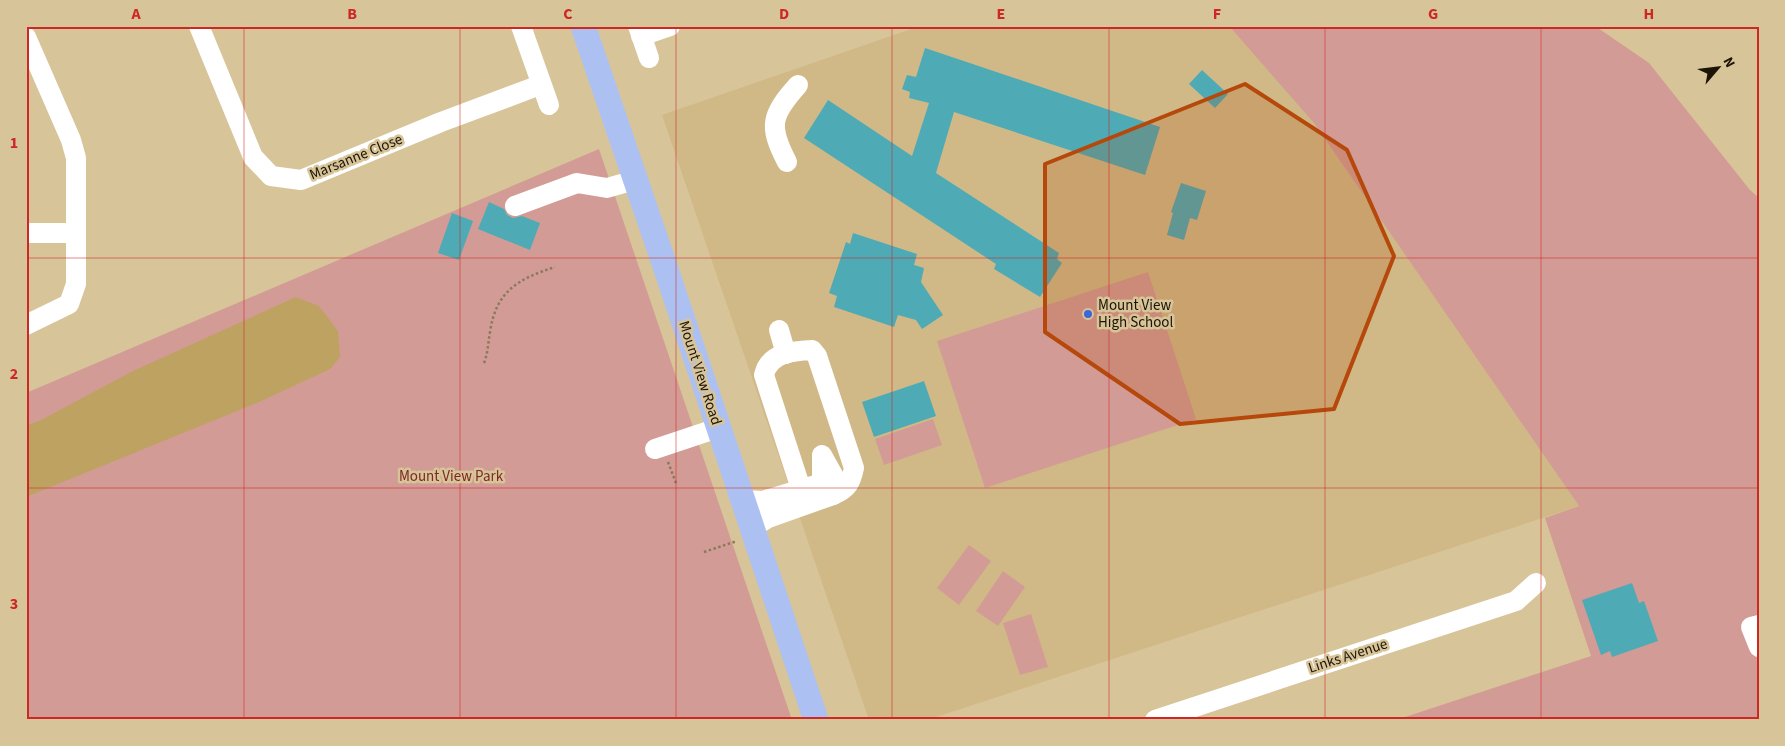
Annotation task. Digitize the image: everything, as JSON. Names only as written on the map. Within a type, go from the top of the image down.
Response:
[{"type":"main road","name":"Mount View Road","points":[[583,26],[816,720]]},
{"type":"street","name":"Marsanne Close","points":[[199,26],[253,157],[271,176],[301,180],[441,122],[540,85]]},
{"type":"street","points":[[521,26],[540,85],[549,105]]},
{"type":"street","points":[[649,58],[640,31],[670,26]]},
{"type":"street","points":[[26,325],[69,304],[76,284],[76,158],[71,140],[28,47]]},
{"type":"street","points":[[786,162],[777,142],[774,129],[784,101],[798,85]]},
{"type":"street","points":[[515,206],[578,184],[607,188],[635,180]]},
{"type":"street","points":[[26,233],[76,233]]},
{"type":"street","points":[[779,330],[786,354]]},
{"type":"street","points":[[753,531],[768,518],[841,491],[852,481],[854,468],[818,356],[812,350],[795,351],[773,359],[766,366],[764,376],[802,489]]},
{"type":"street","points":[[659,448],[718,428]]},
{"type":"street","points":[[743,500],[763,500],[822,483],[822,455],[837,482],[833,494]]},
{"type":"street","name":"Links Avenue","points":[[1155,720],[1516,601],[1536,583]]},
{"type":"street","points":[[1759,625],[1751,627],[1759,646]]},
{"type":"path","points":[[484,363],[487,356],[494,312],[503,295],[518,282],[531,275],[555,267]]},
{"type":"path","points":[[659,448],[676,483]]},
{"type":"path","points":[[704,552],[753,531]]},
{"type":"highlighted area","points":[[1245,84],[1347,150],[1394,256],[1334,409],[1180,424],[1045,332],[1045,164]]},
{"type":"shaded area","name":"Mount View High School","points":[[920,26],[1229,26],[1314,122],[1579,506],[927,720],[869,720],[662,115]]},
{"type":"shaded area","points":[[296,297],[319,306],[338,331],[340,357],[330,369],[259,402],[26,497],[26,426],[41,420],[133,371]]},
{"type":"green space","points":[[1229,26],[1595,26],[1649,63],[1750,190],[1759,198],[1759,720],[1396,720],[1591,656],[1545,518],[1579,506],[1314,123]]},
{"type":"green space","name":"Mount View Park","points":[[599,149],[792,720],[26,720],[26,393]]},
{"type":"green space","points":[[1148,272],[1196,419],[985,488],[937,341]]},
{"type":"green space","points":[[933,419],[942,445],[884,465],[875,439]]},
{"type":"green space","points":[[969,545],[991,561],[959,605],[937,588]]},
{"type":"green space","points":[[1003,571],[1025,587],[998,626],[976,611]]},
{"type":"green space","points":[[1031,614],[1048,667],[1020,675],[1003,623]]},
{"type":"building","points":[[925,48],[1160,127],[1145,175],[954,112],[936,173],[1059,253],[1057,259],[1062,263],[1040,297],[994,269],[996,264],[804,138],[828,100],[912,156],[929,103],[909,98],[910,92],[902,89],[907,75],[916,77]]},
{"type":"building","points":[[1202,70],[1228,94],[1215,108],[1189,84]]},
{"type":"building","points":[[1181,183],[1206,191],[1197,220],[1190,218],[1184,240],[1167,235],[1173,213],[1171,212]]},
{"type":"building","points":[[489,202],[504,209],[507,215],[513,218],[522,216],[540,223],[530,250],[478,229]]},
{"type":"building","points":[[452,213],[473,221],[459,260],[438,253]]},
{"type":"building","points":[[853,233],[917,254],[914,265],[924,268],[921,282],[943,315],[922,329],[916,320],[898,315],[894,327],[834,307],[837,296],[829,293],[846,242],[850,244]]},
{"type":"building","points":[[924,381],[936,416],[874,437],[862,402]]},
{"type":"building","points":[[1632,583],[1639,603],[1644,601],[1658,641],[1612,657],[1610,651],[1601,655],[1582,600]]},
{"type":"place","name":"Mount View High School","points":[[1088,314]]}]
